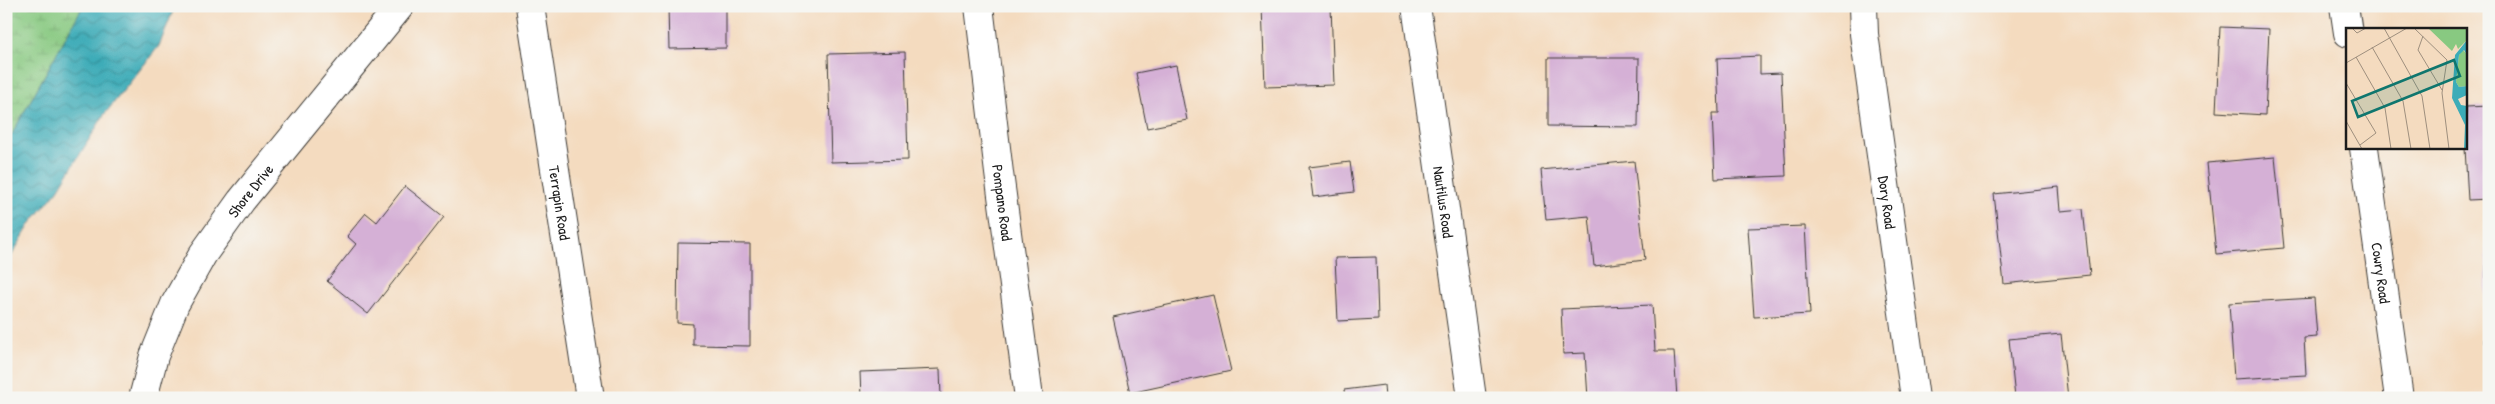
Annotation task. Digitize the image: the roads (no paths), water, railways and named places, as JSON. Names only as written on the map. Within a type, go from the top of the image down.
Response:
[{"type":"street","name":"Shore Drive","points":[[143,398],[154,356],[175,304],[203,254],[241,201],[400,6]]},
{"type":"street","name":"Terrapin Road","points":[[530,6],[590,398]]},
{"type":"street","name":"Pompano Road","points":[[979,6],[1029,398]]},
{"type":"street","name":"Nautilus Road","points":[[1416,6],[1472,398]]},
{"type":"street","name":"Dory Road","points":[[1863,6],[1864,34],[1914,398]]},
{"type":"street","points":[[2344,6],[2347,28]]},
{"type":"street","name":"Cowry Road","points":[[2364,149],[2398,398]]},
{"type":"water","points":[[83,6],[175,6],[159,46],[104,115],[58,190],[31,223],[6,265],[6,145]]}]
